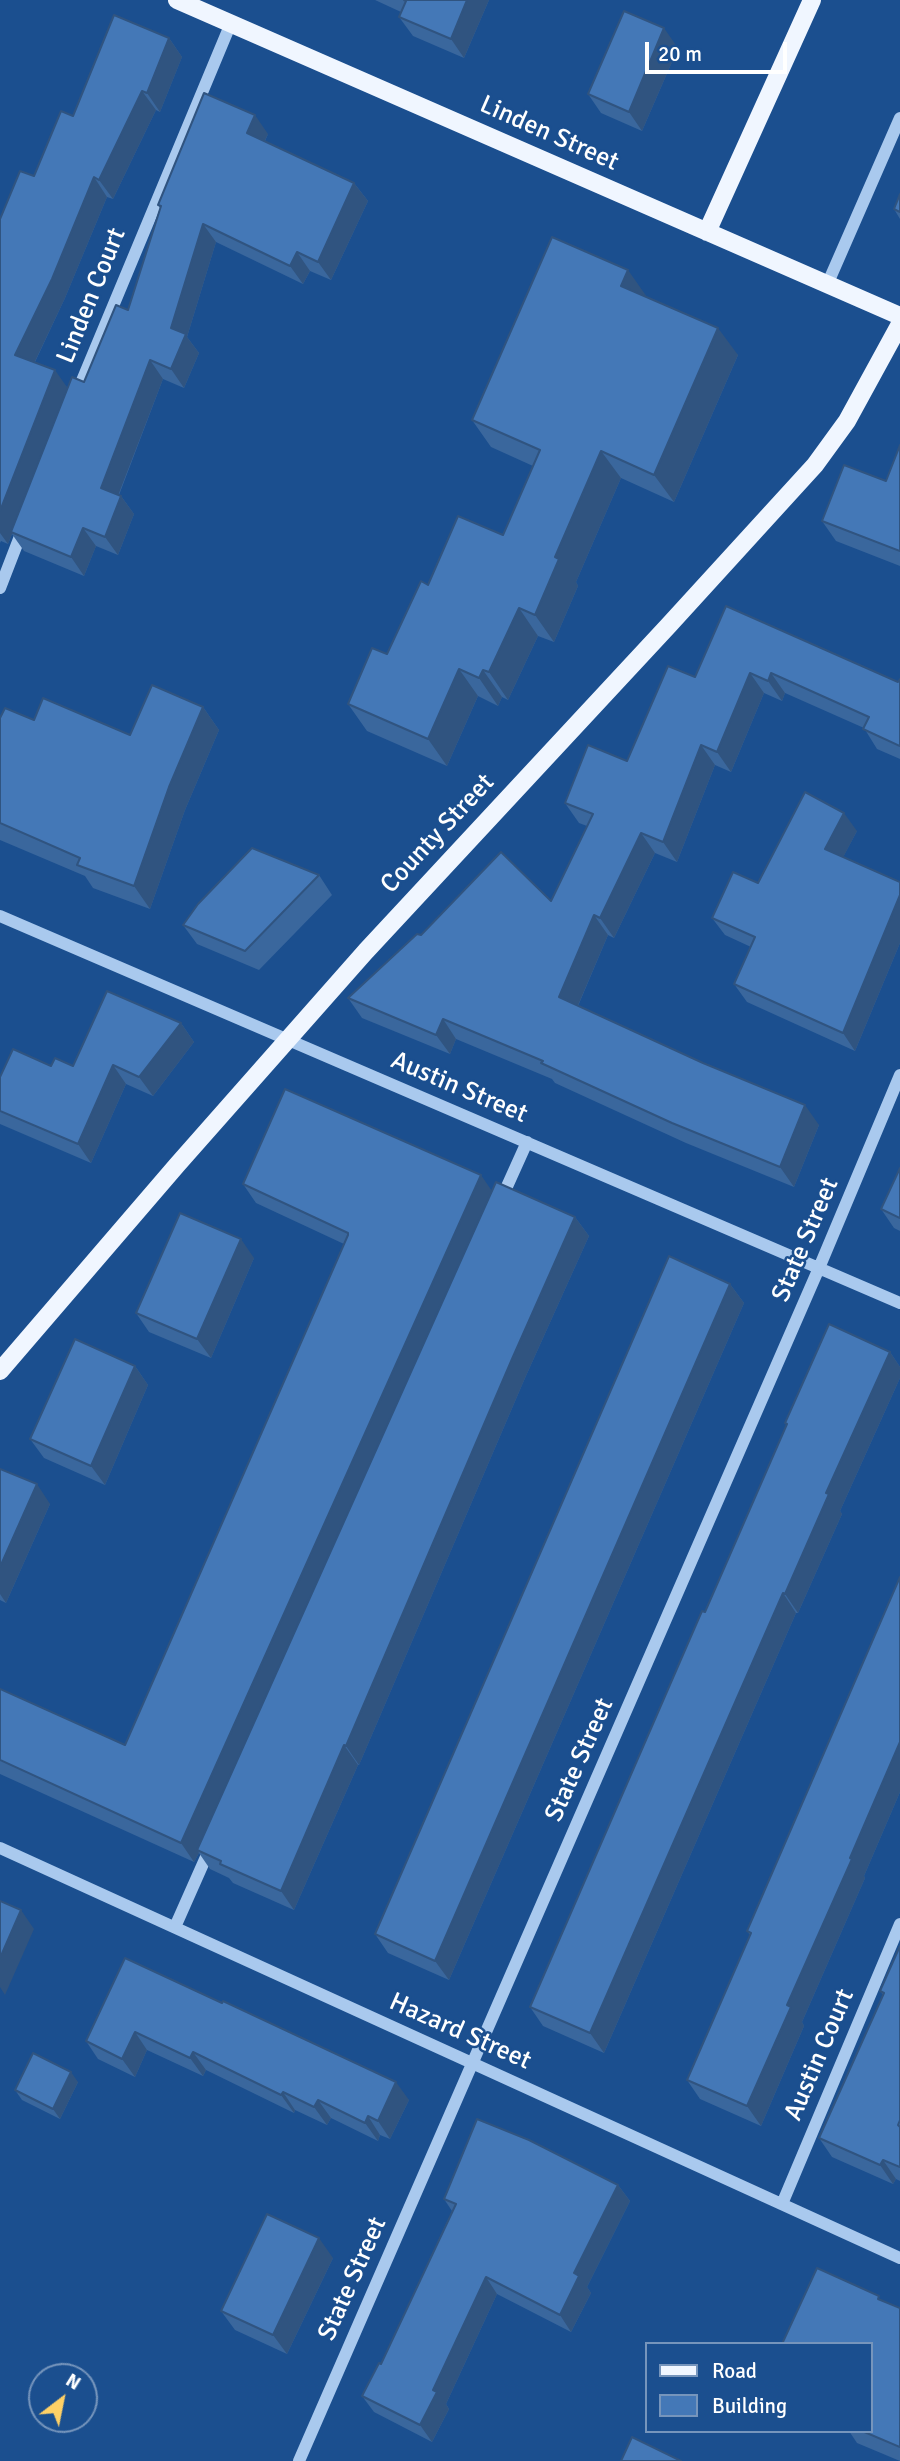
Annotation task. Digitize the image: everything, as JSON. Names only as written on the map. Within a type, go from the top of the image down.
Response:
[{"type":"main road","name":"Linden Street","points":[[177,0],[900,316]]},
{"type":"main road","points":[[707,232],[812,0]]},
{"type":"main road","name":"County Street","points":[[0,1371],[288,1039],[815,465],[847,421],[900,324]]},
{"type":"street","name":"Linden Court","points":[[71,408],[231,23]]},
{"type":"street","points":[[827,285],[900,118]]},
{"type":"street","points":[[0,588],[30,511]]},
{"type":"street","name":"Austin Street","points":[[0,916],[900,1303]]},
{"type":"street","name":"State Street","points":[[299,2461],[819,1268],[900,1076]]},
{"type":"street","points":[[493,1218],[527,1142]]},
{"type":"street","points":[[175,1927],[215,1839]]},
{"type":"street","name":"Hazard Street","points":[[0,1848],[900,2258]]},
{"type":"street","name":"Austin Court","points":[[782,2204],[900,1924]]},
{"type":"building","points":[[404,0],[467,0],[451,39],[399,17],[406,1]]},
{"type":"building","points":[[624,11],[664,28],[629,112],[588,94]]},
{"type":"building","points":[[114,15],[169,38],[147,93],[142,91],[99,180],[94,177],[52,279],[15,355],[55,370],[0,511],[0,219],[20,171],[34,176],[61,111],[73,116]]},
{"type":"building","points":[[204,93],[255,115],[247,133],[354,183],[318,262],[297,252],[290,266],[203,224],[171,328],[186,334],[171,369],[150,360],[101,488],[121,496],[105,537],[83,528],[71,557],[11,532],[72,377],[84,382],[116,305],[128,310],[161,206],[158,205]]},
{"type":"building","points":[[900,194],[900,212],[894,209]]},
{"type":"building","points":[[552,237],[628,270],[621,286],[718,328],[654,475],[601,451],[555,557],[559,559],[535,615],[519,608],[489,672],[483,670],[479,678],[459,669],[428,739],[348,704],[372,648],[387,654],[421,581],[428,585],[458,516],[503,535],[540,450],[472,420]]},
{"type":"building","points":[[900,445],[900,551],[822,521],[844,465],[886,481]]},
{"type":"building","points":[[726,606],[898,682],[900,679],[900,746],[863,729],[869,717],[771,673],[768,681],[750,673],[717,752],[701,745],[663,842],[641,833],[600,918],[594,915],[559,997],[703,1063],[805,1105],[780,1167],[672,1123],[541,1063],[543,1061],[443,1019],[436,1035],[348,998],[417,934],[421,935],[501,852],[551,901],[593,814],[565,803],[588,745],[627,761],[668,666],[695,677]]},
{"type":"building","points":[[152,685],[203,707],[169,787],[134,886],[77,865],[80,858],[0,823],[0,718],[5,708],[34,720],[43,698],[130,735]]},
{"type":"building","points":[[805,792],[844,813],[825,849],[900,882],[900,895],[843,1033],[734,984],[755,937],[712,918],[733,872],[758,883]]},
{"type":"building","points":[[252,848],[319,875],[245,951],[183,925],[198,904]]},
{"type":"building","points":[[107,991],[181,1023],[139,1077],[113,1065],[78,1144],[0,1111],[0,1077],[13,1049],[51,1066],[55,1058],[73,1066]]},
{"type":"building","points":[[285,1089],[481,1175],[181,1843],[0,1760],[0,1689],[125,1745],[348,1235],[243,1184]]},
{"type":"building","points":[[900,1168],[900,1218],[881,1209]]},
{"type":"building","points":[[496,1182],[575,1217],[281,1891],[220,1864],[221,1861],[197,1850]]},
{"type":"building","points":[[180,1213],[241,1239],[197,1339],[136,1313]]},
{"type":"building","points":[[669,1256],[730,1284],[435,1961],[375,1934]]},
{"type":"building","points":[[829,1324],[890,1352],[590,2033],[530,2007]]},
{"type":"building","points":[[75,1339],[135,1366],[91,1466],[30,1439]]},
{"type":"building","points":[[0,1469],[37,1484],[0,1567]]},
{"type":"building","points":[[900,1577],[900,1742],[787,2005],[791,2007],[747,2106],[687,2080],[751,1933],[747,1931]]},
{"type":"building","points":[[0,1901],[21,1910],[0,1958]]},
{"type":"building","points":[[900,1946],[900,2167],[883,2160],[880,2165],[819,2138],[884,1993],[880,1991]]},
{"type":"building","points":[[125,1958],[396,2082],[378,2121],[368,2116],[365,2123],[318,2100],[314,2107],[283,2092],[281,2095],[193,2052],[190,2058],[135,2032],[122,2059],[86,2041]]},
{"type":"building","points":[[33,2053],[71,2072],[53,2109],[15,2090]]},
{"type":"building","points":[[477,2119],[529,2140],[618,2185],[574,2273],[579,2276],[560,2315],[486,2277],[433,2390],[437,2392],[420,2425],[362,2396],[379,2363],[381,2364],[456,2204],[444,2199]]},
{"type":"building","points":[[267,2214],[319,2238],[273,2335],[221,2311]]},
{"type":"building","points":[[817,2268],[900,2308],[900,2447],[867,2433],[872,2433],[872,2342],[783,2342]]},
{"type":"building","points":[[632,2437],[681,2461],[621,2461]]}]
